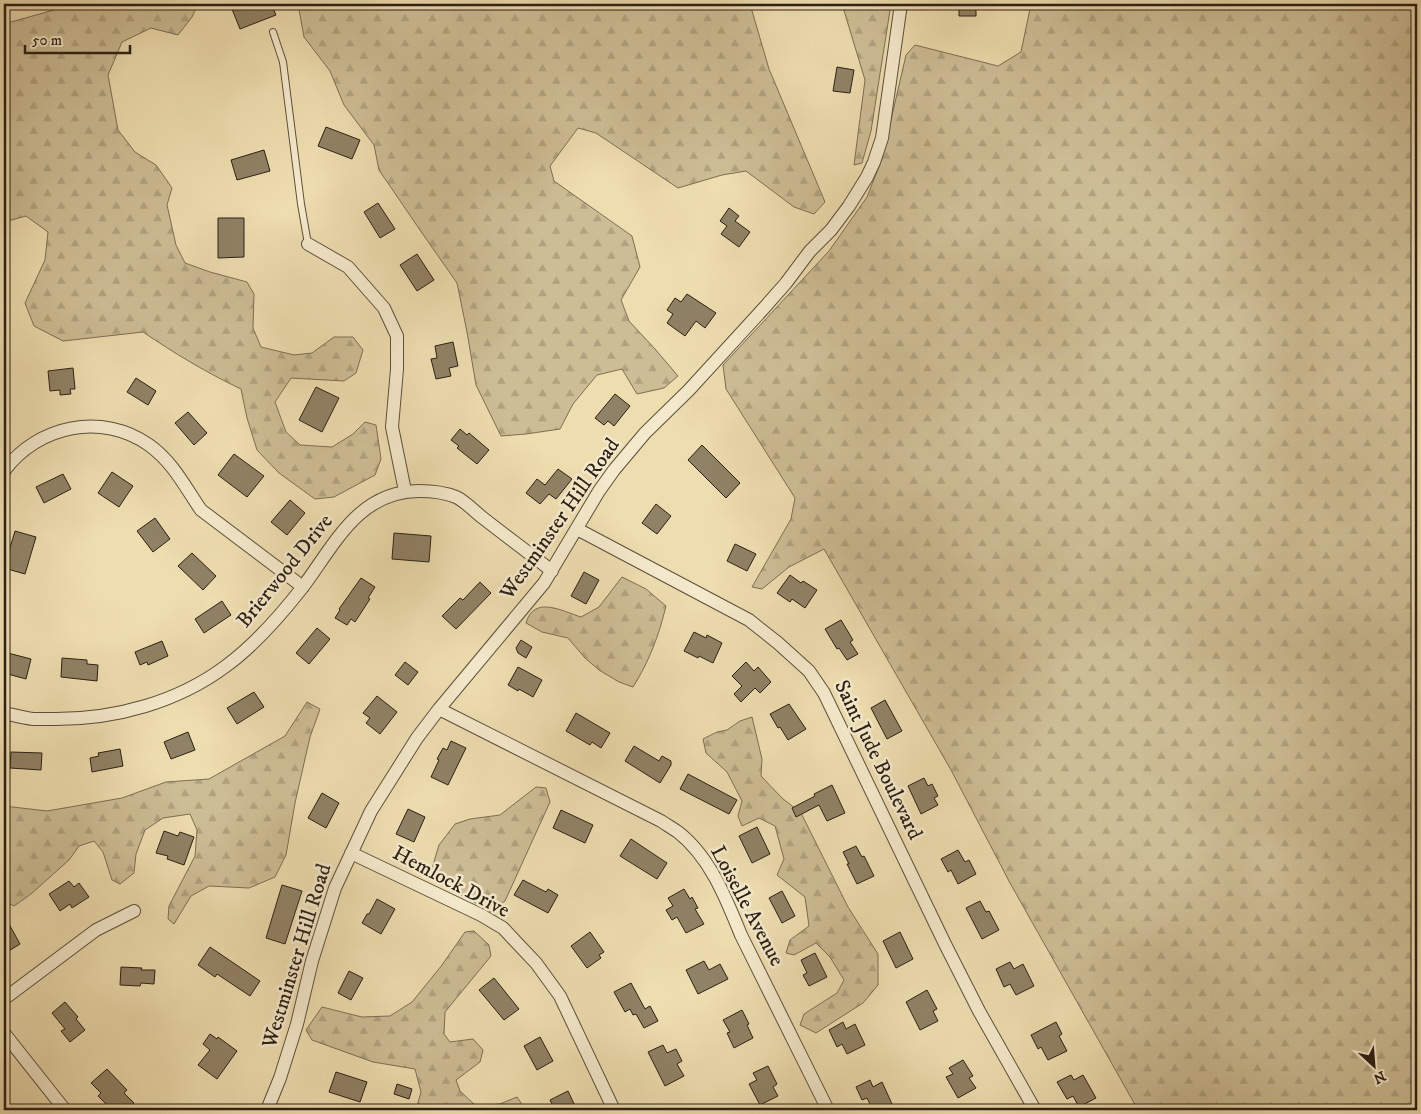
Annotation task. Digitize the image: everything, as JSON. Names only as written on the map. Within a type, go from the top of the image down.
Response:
[{"type":"street","name":"Westminster Hill Road","points":[[267,1110],[280,1078],[297,1024],[312,961],[335,888],[371,811],[417,738],[439,709],[544,583],[599,491],[614,470],[645,433],[703,376],[781,290],[810,251],[849,206],[874,162],[882,138],[901,4]]},
{"type":"street","points":[[308,244],[348,267],[384,308],[397,336],[397,369],[392,427],[405,491]]},
{"type":"street","points":[[4,471],[23,451],[46,435],[72,428],[100,426],[129,433],[150,445],[164,458],[178,473],[201,510],[303,587]]},
{"type":"street","name":"Brierwood Drive","points":[[4,713],[33,719],[74,719],[107,716],[141,708],[178,694],[226,666],[256,641],[303,587],[329,548],[356,516],[381,500],[405,491],[429,491],[456,497],[552,571]]},
{"type":"street","name":"Saint Jude Boulevard","points":[[577,529],[749,620],[778,643],[808,671],[824,693],[979,1011],[1035,1110]]},
{"type":"street","name":"Loiselle Avenue","points":[[439,709],[661,821],[694,848],[704,859],[716,880],[741,935],[828,1110]]},
{"type":"street","name":"Hemlock Drive","points":[[351,853],[482,915],[503,928],[536,963],[560,996],[614,1110]]},
{"type":"street","points":[[4,999],[96,930],[134,911]]},
{"type":"street","points":[[4,1033],[66,1110]]},
{"type":"lane","points":[[273,32],[283,62],[308,244]]},
{"type":"green space","points":[[75,4],[198,4],[192,17],[178,35],[151,28],[122,42],[108,75],[118,130],[135,152],[156,165],[172,188],[167,205],[176,245],[185,263],[247,282],[254,294],[253,328],[261,347],[294,355],[312,353],[334,337],[353,337],[363,350],[356,373],[344,381],[291,378],[275,402],[286,432],[300,445],[332,447],[353,434],[365,422],[376,425],[381,459],[375,475],[334,497],[315,499],[279,473],[257,450],[247,418],[241,389],[191,362],[143,332],[63,341],[34,326],[25,303],[45,260],[48,232],[26,216],[4,222],[4,24]]},
{"type":"green space","points":[[298,4],[750,4],[769,69],[825,202],[814,214],[794,207],[746,171],[722,175],[678,188],[596,133],[578,128],[550,166],[554,181],[632,236],[640,267],[621,300],[629,321],[678,376],[664,388],[637,394],[622,369],[597,375],[573,404],[560,429],[501,436],[476,385],[457,283],[379,170],[374,145],[344,105],[330,71],[304,37]]},
{"type":"green space","points":[[842,4],[891,4],[871,131],[862,163],[854,165],[865,80]]},
{"type":"green space","points":[[1031,4],[1417,4],[1417,1110],[1138,1110],[1010,883],[951,770],[824,549],[789,567],[762,589],[752,587],[791,519],[795,498],[726,389],[723,365],[829,251],[867,197],[882,159],[906,55],[915,45],[998,66],[1021,52]]},
{"type":"green space","points":[[622,577],[646,589],[666,606],[653,648],[633,687],[619,682],[599,670],[585,658],[568,638],[542,632],[526,623],[530,614],[535,609],[542,607],[557,609],[581,617],[599,607]]},
{"type":"green space","points":[[307,702],[320,709],[310,737],[295,803],[286,855],[275,877],[249,888],[209,886],[191,896],[174,924],[168,919],[169,906],[195,856],[197,830],[190,814],[163,818],[145,830],[136,854],[134,873],[120,884],[112,880],[103,852],[94,841],[79,846],[69,860],[31,894],[14,906],[4,901],[4,806],[47,811],[122,798],[166,782],[209,779],[285,736]]},
{"type":"green space","points":[[752,717],[762,759],[761,776],[782,798],[801,813],[848,907],[878,954],[878,985],[863,1003],[816,1033],[800,1025],[804,1014],[837,993],[844,980],[830,957],[816,943],[794,955],[786,953],[790,940],[809,926],[805,897],[777,875],[784,859],[775,826],[759,818],[742,826],[738,816],[742,801],[727,772],[706,753],[703,739],[717,732],[727,730],[740,721]]},
{"type":"green space","points":[[536,787],[546,788],[550,802],[505,901],[491,912],[432,878],[433,865],[439,845],[455,824],[470,819],[500,815]]},
{"type":"green space","points":[[474,931],[489,945],[491,956],[445,1012],[444,1034],[450,1042],[473,1039],[483,1050],[480,1062],[456,1080],[460,1091],[476,1106],[500,1104],[517,1097],[523,1106],[520,1110],[416,1110],[421,1092],[415,1069],[373,1062],[312,1040],[306,1030],[322,1007],[362,1017],[390,1016],[412,1002],[442,965],[465,932]]},
{"type":"building","points":[[230,4],[271,4],[276,15],[240,29]]},
{"type":"building","points":[[959,4],[976,4],[976,16],[959,16]]},
{"type":"building","points":[[837,67],[854,70],[850,93],[833,91]]},
{"type":"building","points":[[326,127],[360,140],[352,159],[318,146]]},
{"type":"building","points":[[264,150],[270,171],[237,180],[231,160]]},
{"type":"building","points":[[378,203],[395,229],[380,238],[364,212]]},
{"type":"building","points":[[729,208],[739,216],[735,221],[750,232],[739,247],[721,234],[727,226],[720,221]]},
{"type":"building","points":[[218,218],[244,218],[244,257],[218,258]]},
{"type":"building","points":[[417,254],[434,280],[417,291],[400,265]]},
{"type":"building","points":[[687,294],[716,313],[705,328],[696,321],[685,336],[667,323],[673,314],[667,310],[675,298],[681,302]]},
{"type":"building","points":[[453,342],[458,366],[449,368],[451,376],[436,379],[431,359],[437,358],[435,346]]},
{"type":"building","points":[[73,368],[75,389],[70,389],[71,394],[60,395],[60,390],[50,391],[48,371]]},
{"type":"building","points":[[136,378],[156,391],[148,405],[127,392]]},
{"type":"building","points":[[316,387],[339,398],[322,432],[299,420]]},
{"type":"building","points":[[615,394],[630,406],[614,426],[608,421],[604,425],[595,418]]},
{"type":"building","points":[[188,412],[207,433],[194,445],[175,423]]},
{"type":"building","points":[[460,429],[467,435],[469,433],[489,450],[477,464],[457,448],[459,446],[451,440]]},
{"type":"building","points":[[702,445],[740,483],[726,498],[688,460]]},
{"type":"building","points":[[234,454],[264,476],[247,497],[218,475]]},
{"type":"building","points":[[558,469],[572,479],[556,499],[549,494],[540,504],[526,493],[537,479],[545,485]]},
{"type":"building","points":[[112,472],[133,486],[119,507],[98,493]]},
{"type":"building","points":[[63,474],[71,489],[44,503],[36,487]]},
{"type":"building","points":[[290,500],[305,513],[287,535],[271,522]]},
{"type":"building","points":[[656,504],[671,516],[657,534],[642,523]]},
{"type":"building","points":[[155,518],[170,539],[153,552],[137,531]]},
{"type":"building","points":[[15,531],[36,537],[25,574],[4,568]]},
{"type":"building","points":[[394,533],[431,536],[429,562],[392,559]]},
{"type":"building","points":[[735,544],[756,554],[747,571],[727,561]]},
{"type":"building","points":[[192,553],[216,576],[203,590],[178,566]]},
{"type":"building","points":[[584,572],[599,580],[586,604],[571,596]]},
{"type":"building","points":[[790,575],[801,583],[803,581],[817,590],[805,608],[792,599],[790,602],[777,593]]},
{"type":"building","points":[[361,578],[375,587],[368,598],[370,599],[355,622],[351,619],[347,625],[335,618],[339,609]]},
{"type":"building","points":[[480,582],[491,593],[456,629],[442,616],[460,598],[463,600]]},
{"type":"building","points":[[222,601],[231,615],[204,633],[195,619]]},
{"type":"building","points":[[841,620],[853,640],[850,642],[858,654],[847,660],[839,648],[837,649],[825,629]]},
{"type":"building","points":[[317,628],[330,639],[309,664],[296,653]]},
{"type":"building","points":[[694,632],[706,638],[707,635],[722,643],[713,663],[684,651]]},
{"type":"building","points":[[521,640],[532,647],[526,658],[518,653],[516,648]]},
{"type":"building","points":[[162,641],[168,656],[148,665],[147,662],[140,665],[135,652]]},
{"type":"building","points":[[4,652],[31,659],[26,679],[4,673]]},
{"type":"building","points":[[62,658],[87,660],[87,664],[98,665],[97,681],[61,677]]},
{"type":"building","points":[[405,662],[418,672],[408,685],[395,675]]},
{"type":"building","points":[[746,662],[754,671],[758,667],[771,682],[760,693],[755,688],[741,702],[734,694],[742,686],[732,676]]},
{"type":"building","points":[[518,667],[542,680],[533,697],[508,685]]},
{"type":"building","points":[[254,692],[264,707],[237,724],[227,708]]},
{"type":"building","points":[[377,696],[397,712],[380,734],[366,723],[370,718],[363,713]]},
{"type":"building","points":[[885,700],[902,731],[887,739],[871,708]]},
{"type":"building","points":[[789,704],[806,729],[788,740],[770,714]]},
{"type":"building","points":[[576,713],[610,733],[601,748],[592,742],[590,745],[566,731]]},
{"type":"building","points":[[188,732],[195,750],[171,759],[164,742]]},
{"type":"building","points":[[451,741],[466,748],[448,785],[431,777],[443,748],[447,750]]},
{"type":"building","points":[[634,746],[659,761],[662,756],[671,761],[671,765],[660,783],[625,761]]},
{"type":"building","points":[[120,749],[123,766],[92,772],[90,758],[99,756],[98,753]]},
{"type":"building","points":[[11,752],[42,753],[41,770],[10,768]]},
{"type":"building","points":[[688,774],[737,800],[729,814],[680,789]]},
{"type":"building","points":[[924,778],[928,786],[932,784],[938,796],[934,798],[938,805],[921,814],[908,786]]},
{"type":"building","points":[[832,785],[845,813],[827,821],[819,805],[796,817],[792,808]]},
{"type":"building","points":[[322,793],[339,803],[326,828],[308,818]]},
{"type":"building","points":[[408,809],[425,817],[414,842],[396,834]]},
{"type":"building","points":[[561,810],[593,825],[585,843],[553,828]]},
{"type":"building","points":[[757,827],[770,854],[752,863],[739,836]]},
{"type":"building","points":[[164,831],[178,836],[180,832],[194,837],[184,865],[167,859],[168,856],[156,853]]},
{"type":"building","points":[[631,839],[667,863],[657,879],[620,856]]},
{"type":"building","points":[[856,846],[862,857],[864,856],[874,876],[857,884],[843,852]]},
{"type":"building","points":[[958,850],[965,862],[969,860],[976,874],[958,884],[951,870],[948,872],[941,859]]},
{"type":"building","points":[[523,880],[546,892],[548,889],[558,895],[548,913],[514,895]]},
{"type":"building","points":[[69,881],[74,887],[79,883],[89,897],[72,908],[70,904],[60,911],[49,894]]},
{"type":"building","points":[[282,885],[302,891],[285,944],[266,938]]},
{"type":"building","points":[[684,889],[690,899],[692,897],[698,908],[695,909],[704,924],[686,933],[677,917],[672,920],[666,910],[673,906],[668,898]]},
{"type":"building","points":[[782,891],[795,916],[782,923],[769,898]]},
{"type":"building","points":[[377,899],[395,909],[381,934],[362,923]]},
{"type":"building","points":[[980,901],[986,912],[989,911],[999,930],[982,939],[966,908]]},
{"type":"building","points":[[4,915],[20,944],[4,954]]},
{"type":"building","points":[[590,932],[604,952],[599,955],[601,958],[587,968],[571,946]]},
{"type":"building","points":[[900,932],[913,959],[896,968],[883,941]]},
{"type":"building","points":[[210,947],[260,981],[250,996],[217,974],[215,977],[198,965]]},
{"type":"building","points":[[815,953],[827,977],[809,986],[803,975],[807,973],[801,960]]},
{"type":"building","points":[[704,961],[709,970],[720,964],[728,979],[698,994],[686,970]]},
{"type":"building","points":[[1010,962],[1014,969],[1023,964],[1034,986],[1016,995],[1010,984],[1004,987],[996,969]]},
{"type":"building","points":[[121,967],[155,970],[154,984],[141,983],[140,986],[120,985]]},
{"type":"building","points":[[349,971],[363,978],[351,1000],[338,993]]},
{"type":"building","points":[[494,978],[519,1009],[504,1020],[479,990]]},
{"type":"building","points":[[631,983],[645,1009],[650,1006],[658,1021],[644,1028],[636,1014],[633,1015],[630,1009],[625,1012],[614,992]]},
{"type":"building","points":[[927,990],[937,1009],[933,1011],[938,1021],[920,1030],[906,1002]]},
{"type":"building","points":[[65,1002],[78,1017],[76,1019],[85,1030],[70,1042],[61,1031],[65,1029],[52,1013]]},
{"type":"building","points":[[742,1010],[753,1038],[734,1048],[727,1033],[730,1032],[723,1020]]},
{"type":"building","points":[[843,1022],[846,1029],[855,1024],[865,1045],[847,1054],[842,1044],[837,1047],[829,1030]]},
{"type":"building","points":[[1056,1022],[1062,1034],[1059,1036],[1067,1051],[1048,1060],[1041,1047],[1038,1049],[1031,1035]]},
{"type":"building","points":[[210,1034],[217,1039],[218,1037],[237,1051],[217,1079],[198,1065],[210,1050],[203,1044]]},
{"type":"building","points":[[540,1037],[553,1061],[537,1070],[524,1046]]},
{"type":"building","points":[[663,1045],[667,1053],[676,1049],[682,1061],[677,1064],[684,1076],[665,1086],[648,1052]]},
{"type":"building","points":[[963,1060],[973,1076],[969,1078],[976,1088],[958,1098],[946,1077],[953,1074],[949,1068]]},
{"type":"building","points":[[768,1066],[777,1084],[773,1087],[778,1096],[760,1105],[749,1084],[757,1080],[753,1073]]},
{"type":"building","points":[[107,1069],[127,1090],[124,1093],[134,1103],[126,1110],[112,1110],[98,1096],[101,1093],[91,1083]]},
{"type":"building","points":[[336,1072],[367,1082],[360,1102],[329,1092]]},
{"type":"building","points":[[1071,1075],[1074,1080],[1083,1075],[1096,1098],[1079,1107],[1073,1096],[1067,1099],[1057,1082]]},
{"type":"building","points":[[870,1080],[873,1087],[882,1082],[892,1104],[879,1110],[873,1110],[867,1098],[862,1100],[856,1087]]},
{"type":"building","points":[[397,1084],[412,1089],[409,1099],[394,1094]]},
{"type":"building","points":[[568,1091],[577,1110],[555,1110],[550,1100]]}]
